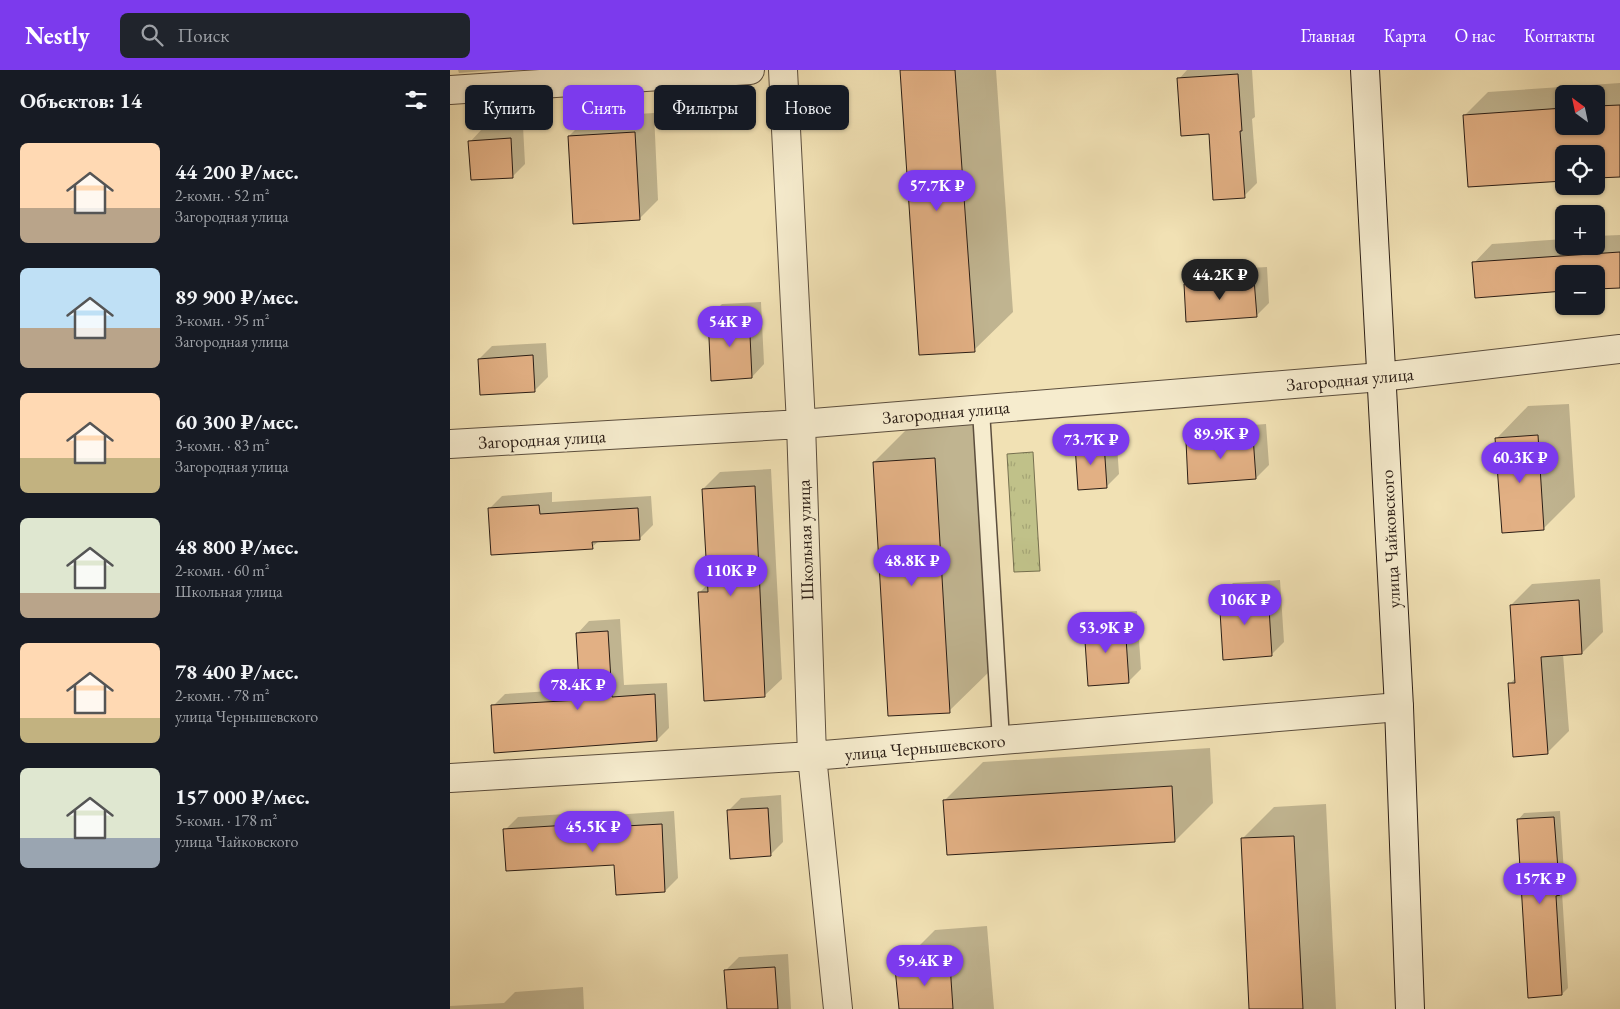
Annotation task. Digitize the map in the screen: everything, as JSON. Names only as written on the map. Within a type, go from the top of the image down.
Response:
[{"type":"street","points":[[450,90],[750,70]]},
{"type":"street","name":"Школьная улица","points":[[783,70],[801,424],[812,756],[838,1009]]},
{"type":"street","name":"улица Чайковского","points":[[1365,70],[1399,707],[1410,1009]]},
{"type":"street","name":"Загородная улица","points":[[450,444],[801,424],[981,410],[1382,377],[1620,349]]},
{"type":"street","name":"улица Чернышевского","points":[[450,778],[812,756],[1399,707]]},
{"type":"lane","points":[[981,410],[1001,740]]},
{"type":"green space","points":[[1033,452],[1040,571],[1014,572],[1007,454]]},
{"type":"building","points":[[900,70],[955,70],[975,352],[919,355]]},
{"type":"building","points":[[1238,74],[1245,198],[1213,200],[1209,134],[1181,136],[1177,78]]},
{"type":"building","points":[[1620,105],[1620,177],[1605,178],[1605,145],[1555,145],[1555,182],[1468,187],[1463,115],[1555,109],[1555,135],[1605,135],[1605,106]]},
{"type":"building","points":[[635,132],[640,220],[573,224],[568,136]]},
{"type":"building","points":[[511,138],[513,178],[471,180],[468,141]]},
{"type":"building","points":[[1620,252],[1620,288],[1605,289],[1605,265],[1555,265],[1555,292],[1475,298],[1472,262],[1576,255],[1605,255],[1605,253]]},
{"type":"building","points":[[1254,279],[1257,317],[1186,322],[1184,284]]},
{"type":"building","points":[[749,314],[752,378],[711,381],[708,317]]},
{"type":"building","points":[[533,355],[535,392],[480,395],[478,359]]},
{"type":"building","points":[[1538,435],[1544,530],[1502,533],[1495,438]]},
{"type":"building","points":[[1253,436],[1256,479],[1188,484],[1186,441]]},
{"type":"building","points":[[1104,443],[1107,488],[1078,490],[1075,445]]},
{"type":"building","points":[[935,458],[950,713],[888,716],[873,462]]},
{"type":"building","points":[[755,486],[765,697],[704,701],[698,592],[708,592],[702,489]]},
{"type":"building","points":[[539,505],[540,514],[638,508],[640,540],[592,542],[593,549],[491,555],[488,508]]},
{"type":"building","points":[[1268,592],[1272,656],[1223,660],[1219,595]]},
{"type":"building","points":[[1579,600],[1582,654],[1541,657],[1548,754],[1513,757],[1508,683],[1515,683],[1510,605]]},
{"type":"building","points":[[1125,623],[1129,683],[1088,686],[1084,626]]},
{"type":"building","points":[[608,631],[612,697],[655,694],[657,741],[494,753],[491,705],[580,700],[576,633]]},
{"type":"building","points":[[1172,786],[1175,842],[947,855],[943,800]]},
{"type":"building","points":[[768,808],[771,856],[730,859],[727,810]]},
{"type":"building","points":[[1554,817],[1560,895],[1556,896],[1562,995],[1528,998],[1517,819]]},
{"type":"building","points":[[662,824],[665,892],[616,895],[614,865],[506,871],[503,829],[569,825],[569,829]]},
{"type":"building","points":[[1294,836],[1303,1009],[1249,1009],[1241,838]]},
{"type":"building","points":[[950,964],[953,1009],[899,1009],[895,968]]},
{"type":"building","points":[[775,967],[778,1009],[727,1009],[724,970]]}]
